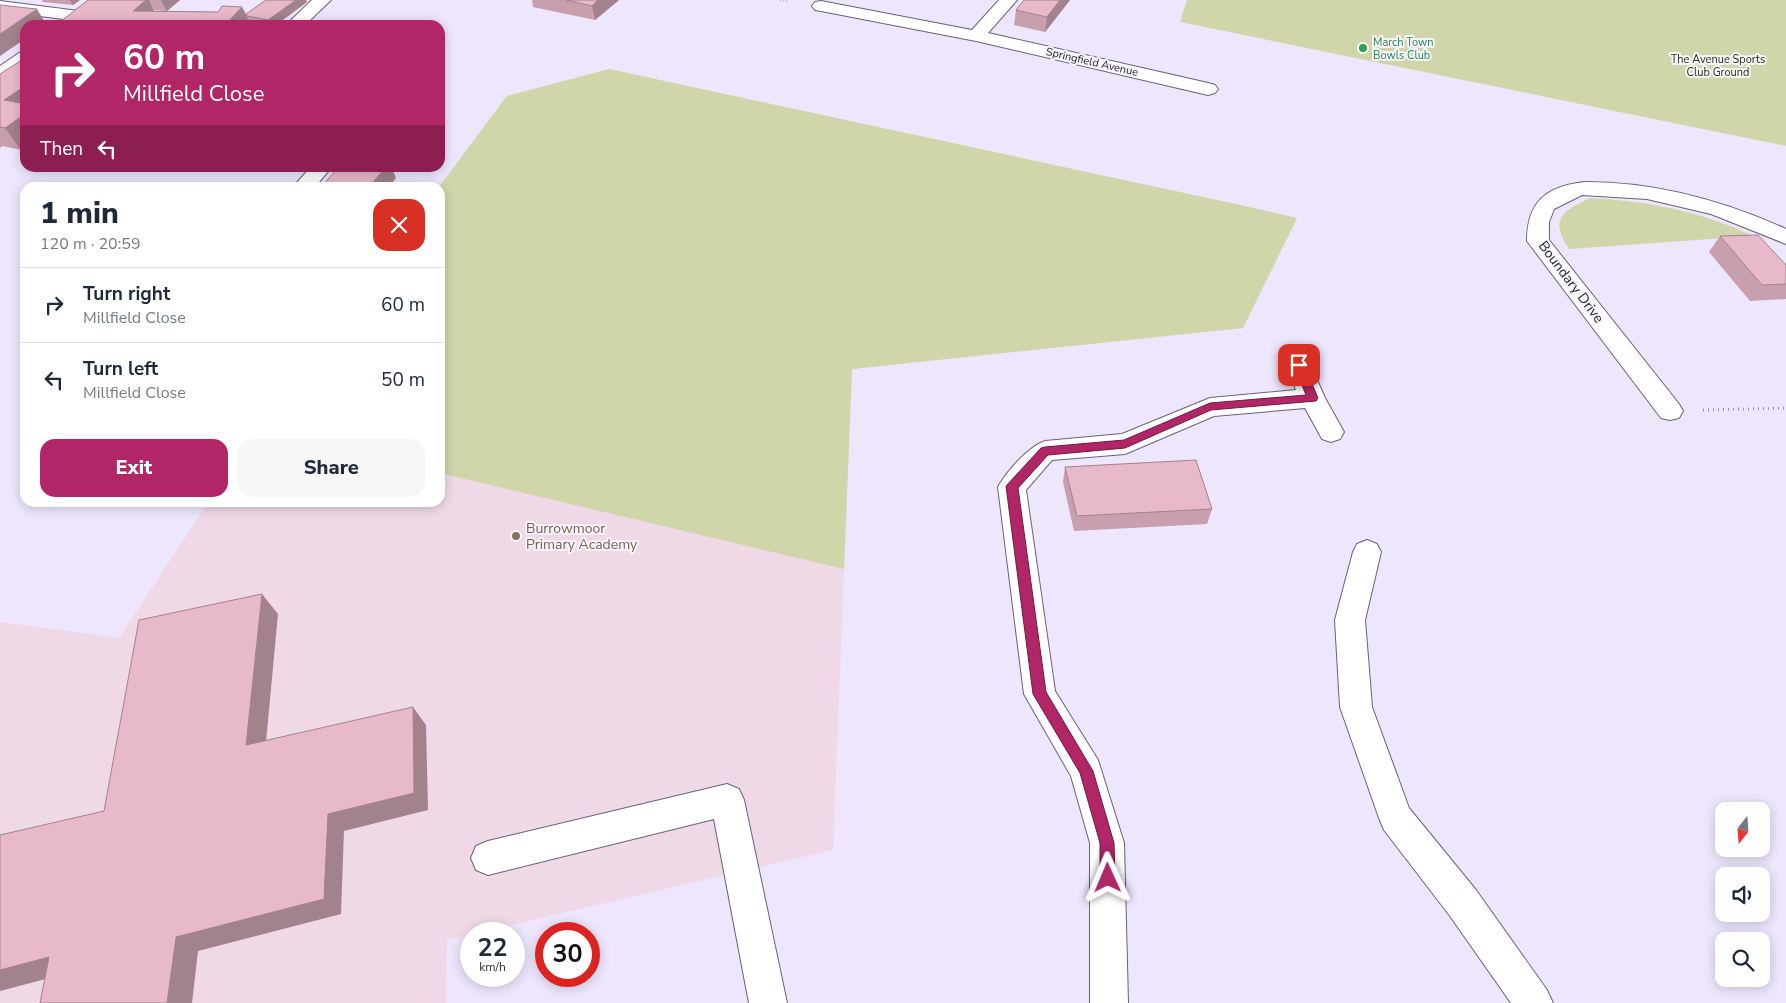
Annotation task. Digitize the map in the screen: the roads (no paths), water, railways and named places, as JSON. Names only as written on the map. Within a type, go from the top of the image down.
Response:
[{"type":"street","points":[[300,20],[322,0]]},
{"type":"street","points":[[976,36],[1008,0]]},
{"type":"street","name":"Springfield Avenue","points":[[825,3],[1208,89]]},
{"type":"street","points":[[0,6],[80,15]]},
{"type":"street","points":[[0,75],[20,61]]},
{"type":"street","points":[[308,182],[317,172]]},
{"type":"street","name":"Boundary Drive","points":[[1670,411],[1538,242],[1538,222],[1545,205],[1576,190],[1615,189],[1668,197],[1709,206],[1751,220],[1786,237]]},
{"type":"street","points":[[1299,365],[1312,398],[1330,432]]},
{"type":"street","points":[[1110,1003],[1107,843],[1086,771],[1040,694],[1012,486],[1045,451],[1125,444],[1210,407],[1312,398]]},
{"type":"street","points":[[1367,552],[1350,620],[1356,707],[1396,818],[1463,902],[1534,1003]]},
{"type":"street","points":[[488,858],[727,800],[768,1003]]},
{"type":"place","name":"March Town Bowls Club","points":[[1363,48]]},
{"type":"place","name":"Burrowmoor Primary Academy","points":[[516,536]]},
{"type":"park label","name":"The Avenue Sports Club Ground","points":[[1718,65]]}]
